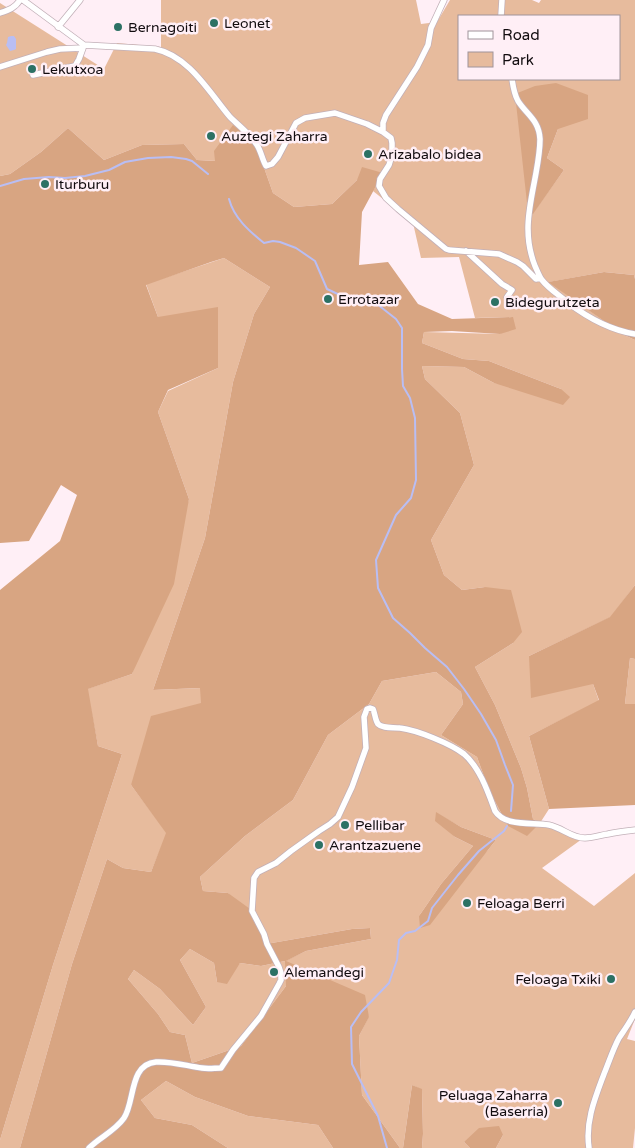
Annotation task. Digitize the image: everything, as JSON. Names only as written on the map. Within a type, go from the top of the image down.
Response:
[{"type":"street","points":[[0,13],[12,9],[21,0],[84,46]]},
{"type":"street","points":[[58,27],[80,0]]},
{"type":"street","points":[[383,132],[383,123],[386,115],[417,67],[428,45],[431,28],[444,0]]},
{"type":"street","points":[[501,15],[502,0]]},
{"type":"street","points":[[33,75],[75,66],[84,46]]},
{"type":"street","points":[[0,67],[47,52],[84,46],[163,50],[180,60],[191,70],[256,145],[266,166],[272,164],[278,157],[296,123],[305,118],[335,113],[367,124],[391,138],[392,155],[389,165],[379,182],[386,198],[398,209],[446,249],[499,254],[523,266],[536,279],[540,278]]},
{"type":"street","points":[[512,80],[518,101],[533,118],[539,130],[540,150],[527,229],[530,249],[540,278],[576,308],[600,323],[621,332],[635,334]]},
{"type":"street","points":[[466,251],[502,284],[512,290],[507,297]]},
{"type":"street","points":[[89,1148],[124,1118],[135,1080],[144,1068],[156,1062],[203,1069],[221,1068],[232,1050],[261,1016],[281,980],[281,974],[252,911],[254,878],[258,872],[276,863],[338,817],[352,787],[366,748],[364,717],[367,709],[373,709],[379,725],[418,732],[456,748],[465,755],[480,775],[495,811],[499,817],[505,820],[550,826],[559,828],[576,837],[587,838],[635,830]]},
{"type":"street","points":[[589,1148],[588,1128],[596,1094],[615,1047],[635,1012]]},
{"type":"green space","points":[[161,0],[416,0],[421,24],[437,22],[450,0],[532,0],[539,3],[541,0],[635,0],[635,279],[634,275],[604,272],[549,282],[624,335],[635,340],[635,585],[611,617],[529,656],[593,684],[599,701],[529,736],[549,809],[540,823],[533,819],[521,768],[495,705],[475,667],[513,643],[485,587],[462,590],[444,575],[431,540],[474,465],[460,413],[425,379],[422,366],[464,367],[494,383],[561,389],[489,361],[463,359],[422,343],[424,332],[500,334],[512,317],[475,318],[459,257],[421,258],[413,223],[373,191],[383,173],[357,180],[332,204],[294,207],[273,193],[256,145],[216,161],[197,160],[184,144],[142,145],[104,160],[68,128],[41,152],[10,174],[0,176],[0,3],[104,69],[117,43],[161,47]],"holes":[[[556,83],[558,129],[547,158],[564,170],[533,213]]]},
{"type":"green space","points":[[224,258],[270,287],[254,314],[233,382],[205,538],[153,690],[201,688],[201,704],[131,785],[167,833],[151,872],[123,868],[107,859],[72,964],[20,1148],[0,1148],[0,1140],[53,965],[122,754],[98,746],[87,689],[132,674],[189,499],[158,412],[168,391],[218,368],[158,317],[146,284]]},
{"type":"green space","points":[[630,658],[635,659],[635,704],[625,704]]},
{"type":"green space","points":[[436,672],[461,692],[463,704],[441,735],[477,757],[489,790],[508,826],[540,823],[582,839],[542,868],[594,906],[635,873],[635,1019],[627,1039],[635,1041],[635,1128],[633,1148],[496,1148],[503,1135],[464,1142],[470,1148],[422,1148],[422,1090],[412,1085],[403,1148],[400,1148],[362,1095],[359,1036],[369,1016],[286,986],[241,1046],[192,1063],[185,1035],[170,1032],[158,1014],[128,979],[134,970],[160,989],[193,1025],[206,1007],[180,960],[190,949],[214,963],[217,982],[240,963],[261,966],[285,961],[306,951],[371,939],[370,928],[352,929],[266,944],[228,893],[203,891],[200,877],[245,836],[293,800],[328,735],[369,704],[382,681]],"holes":[[[436,813],[461,827],[496,840],[419,916],[441,884],[473,846],[455,837]]]},
{"type":"green space","points":[[166,1081],[195,1097],[248,1116],[318,1125],[333,1148],[228,1148],[192,1125],[155,1118],[141,1100]]},
{"type":"shaded area","points":[[556,83],[588,95],[588,119],[558,129],[547,158],[564,170],[533,214],[528,212],[515,94],[535,86]]},
{"type":"shaded area","points":[[233,125],[256,145],[273,193],[294,207],[332,204],[357,180],[362,167],[383,173],[362,212],[359,265],[388,262],[418,304],[452,319],[513,317],[516,329],[500,334],[452,331],[424,332],[422,343],[463,359],[489,361],[561,389],[570,397],[563,405],[494,383],[464,367],[422,366],[425,379],[460,413],[474,465],[431,540],[444,575],[462,590],[485,587],[511,590],[522,632],[513,643],[475,667],[495,705],[521,768],[533,819],[540,823],[527,836],[508,826],[489,790],[477,757],[441,735],[463,704],[461,692],[436,672],[382,681],[369,704],[328,735],[293,800],[245,836],[200,877],[203,891],[228,893],[257,914],[266,944],[352,929],[370,928],[371,939],[306,951],[286,961],[365,995],[369,1017],[359,1036],[362,1095],[400,1148],[333,1148],[318,1125],[248,1116],[195,1097],[166,1081],[141,1100],[155,1118],[192,1125],[228,1148],[20,1148],[72,964],[107,859],[123,868],[151,872],[166,833],[131,785],[151,716],[201,703],[200,688],[153,690],[205,538],[233,382],[254,314],[270,287],[224,258],[146,285],[158,317],[218,307],[218,368],[168,390],[158,412],[189,499],[174,584],[132,674],[88,689],[98,746],[122,754],[53,965],[0,1140],[0,590],[60,541],[77,495],[61,485],[29,541],[0,543],[0,176],[10,174],[41,152],[68,128],[104,160],[142,145],[184,144],[197,160],[215,161],[214,151]],"holes":[[[190,949],[214,963],[217,982],[227,984],[240,963],[261,966],[285,961],[286,986],[241,1046],[192,1063],[185,1035],[170,1032],[158,1014],[128,979],[134,970],[160,989],[193,1025],[206,1007],[180,960]]]},
{"type":"shaded area","points":[[604,272],[634,275],[635,340],[624,335],[548,282]]},
{"type":"shaded area","points":[[635,585],[635,659],[630,658],[625,704],[635,704],[635,805],[549,809],[529,736],[599,700],[593,684],[531,698],[529,656],[610,617]]},
{"type":"shaded area","points":[[436,812],[461,827],[496,840],[430,925],[420,928],[419,916],[441,884],[473,846],[455,837],[435,821]]},
{"type":"shaded area","points":[[412,1085],[422,1089],[422,1148],[403,1148]]},
{"type":"shaded area","points":[[499,1126],[503,1135],[496,1148],[470,1148],[464,1142],[479,1128]]},
{"type":"water","points":[[14,36],[16,39],[16,49],[10,51],[6,45],[8,37]]},
{"type":"waterway","points":[[0,186],[24,179],[85,176],[109,170],[125,162],[148,158],[171,157],[186,159],[192,161],[208,174]]},
{"type":"waterway","points":[[229,199],[238,218],[264,243],[280,242],[296,248],[315,261],[327,289],[352,300],[377,304],[396,319],[402,328],[403,386],[410,398],[415,418],[416,480],[411,498],[396,515],[376,560],[378,588],[393,618],[447,667],[481,714],[496,740],[513,785],[511,811]]},
{"type":"waterway","points":[[387,1148],[378,1116],[352,1064],[351,1027],[361,1012],[389,983],[397,960],[399,940],[406,933],[415,931],[428,921],[432,908],[458,875],[479,851],[504,831],[507,826]]},
{"type":"place","name":"Leonet","points":[[214,23]]},
{"type":"place","name":"Bernagoiti","points":[[118,27]]},
{"type":"place","name":"Lekutxoa","points":[[32,69]]},
{"type":"place","name":"Auztegi Zaharra","points":[[211,136]]},
{"type":"place","name":"Arizabalo bidea","points":[[368,154]]},
{"type":"place","name":"Iturburu","points":[[45,184]]},
{"type":"place","name":"Errotazar","points":[[328,299]]},
{"type":"place","name":"Bidegurutzeta","points":[[495,302]]},
{"type":"place","name":"Pellibar","points":[[345,825]]},
{"type":"place","name":"Arantzazuene","points":[[319,845]]},
{"type":"place","name":"Feloaga Berri","points":[[467,903]]},
{"type":"place","name":"Alemandegi","points":[[274,972]]},
{"type":"place","name":"Feloaga Txiki","points":[[611,979]]},
{"type":"place","name":"Peluaga Zaharra (Baserria)","points":[[558,1103]]}]
